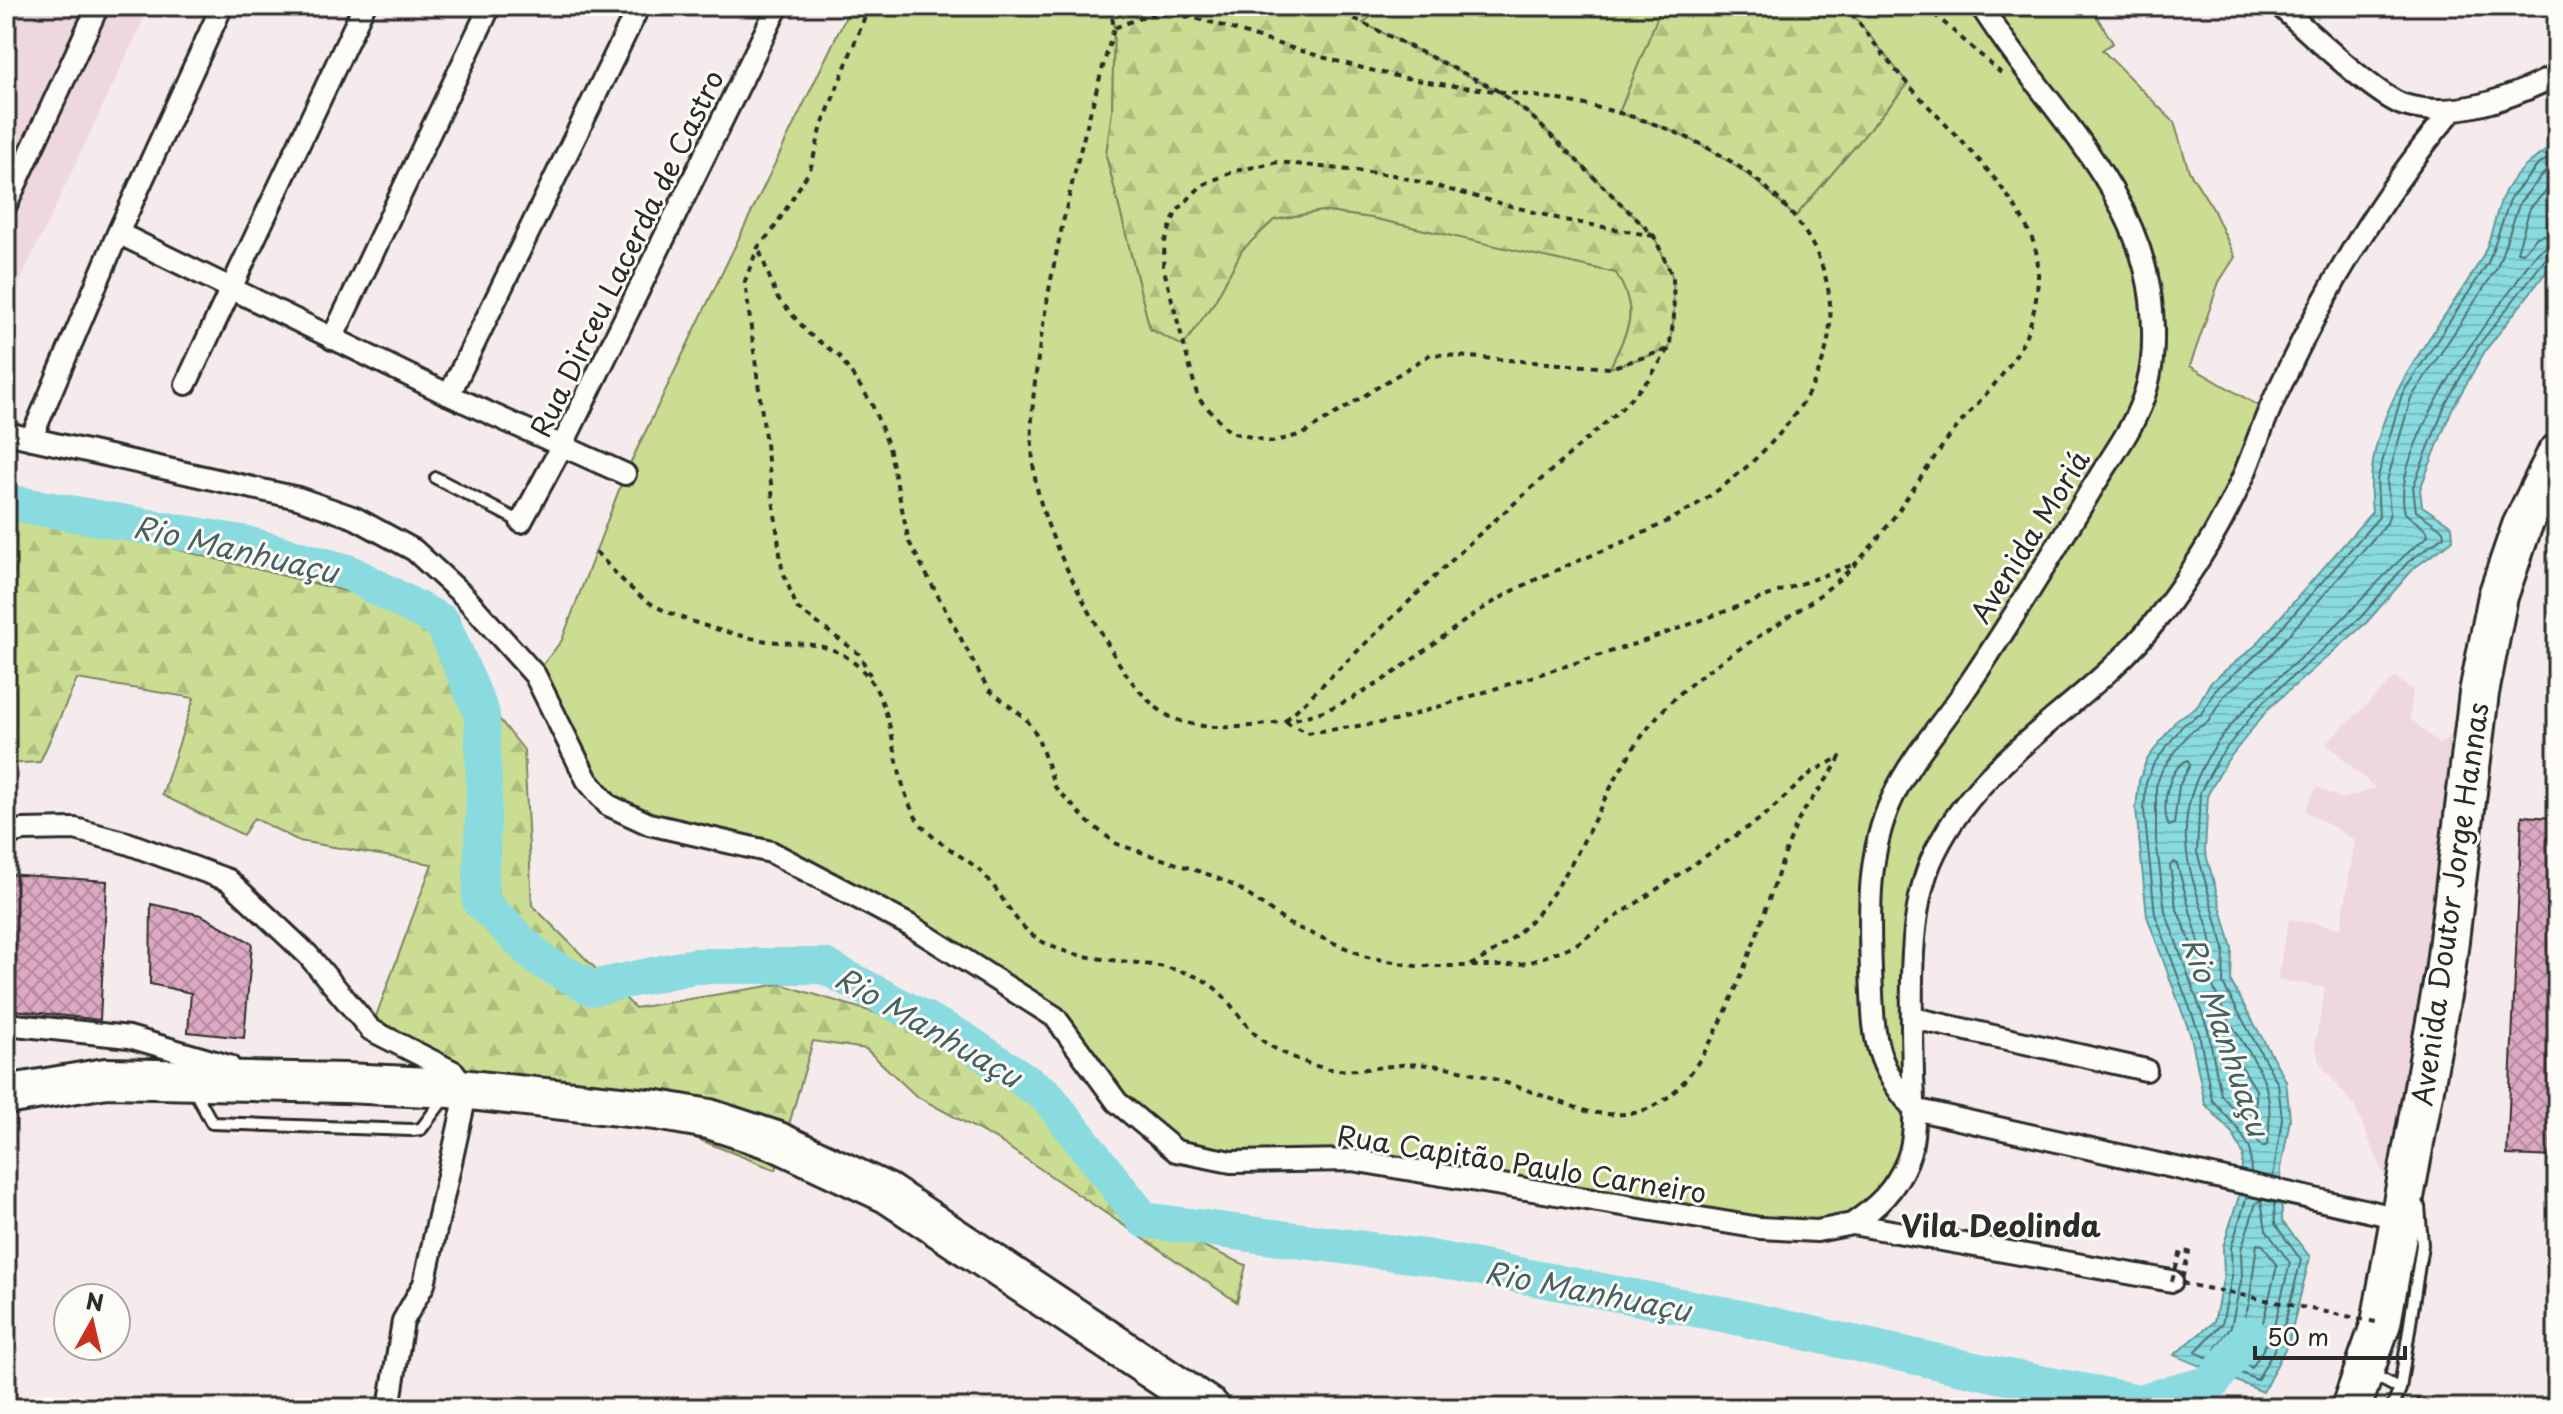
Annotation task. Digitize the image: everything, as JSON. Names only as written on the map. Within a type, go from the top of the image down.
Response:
[{"type":"highway","name":"Avenida Doutor Jorge Hannas","points":[[2351,1408],[2367,1372],[2381,1323],[2445,973],[2479,693],[2498,596],[2522,526],[2557,454]]},
{"type":"highway","points":[[6,1095],[106,1078],[187,1077],[459,1089],[657,1110],[709,1119],[776,1141],[887,1193],[1210,1408]]},
{"type":"street","points":[[6,205],[98,6]]},
{"type":"street","points":[[31,439],[118,233],[222,6]]},
{"type":"street","points":[[186,384],[364,6]]},
{"type":"street","points":[[332,339],[490,6]]},
{"type":"street","points":[[449,395],[639,6]]},
{"type":"street","name":"Rua Dirceu Lacerda de Castro","points":[[521,522],[562,446],[778,6]]},
{"type":"street","name":"Avenida Moriá","points":[[1914,1109],[1890,1082],[1875,1044],[1868,910],[1880,835],[1891,801],[1913,760],[1962,694],[2130,428],[2142,402],[2152,364],[2151,298],[2146,272],[2116,197],[2089,156],[2016,61],[1981,6]]},
{"type":"street","points":[[2280,6],[2348,65],[2401,105],[2450,113],[2533,88],[2557,75]]},
{"type":"street","points":[[1852,1224],[1891,1193],[1909,1158],[1914,1109],[1913,1018],[1918,917],[1930,864],[1951,823],[1985,778],[2108,672],[2158,618],[2241,480],[2310,324],[2361,235],[2409,161],[2450,113]]},
{"type":"street","points":[[118,233],[449,395],[625,474]]},
{"type":"street","name":"Rua Capitão Paulo Carneiro","points":[[6,433],[298,498],[355,518],[414,550],[464,596],[535,675],[587,780],[608,805],[649,824],[771,852],[911,926],[1055,1017],[1117,1102],[1176,1151],[1231,1162],[1352,1160],[1760,1228],[1817,1231],[1852,1224]]},
{"type":"street","points":[[6,834],[23,830],[75,829],[127,843],[228,880],[308,955],[371,1030],[454,1072],[459,1089],[424,1284],[403,1321],[389,1408]]},
{"type":"street","points":[[1913,1018],[2146,1070]]},
{"type":"street","points":[[6,1024],[129,1037],[208,1062],[345,1083]]},
{"type":"street","points":[[1914,1109],[2399,1218]]},
{"type":"street","points":[[1852,1224],[2172,1281]]},
{"type":"lane","points":[[436,478],[521,522]]},
{"type":"lane","points":[[187,1077],[212,1123],[421,1129],[459,1089]]},
{"type":"lane","points":[[2392,1408],[2400,1389],[2422,1245],[2414,1142]]},
{"type":"lane","points":[[2367,1372],[2400,1389]]},
{"type":"path","points":[[758,247],[777,297],[809,334],[839,356],[858,379],[889,447],[909,542],[988,689],[1026,719],[1037,735],[1055,787],[1088,822],[1117,844],[1237,887],[1289,924],[1367,957],[1415,966],[1528,963],[1575,945],[1763,817],[1812,772],[1840,757],[1829,780],[1796,825],[1735,985],[1705,1052],[1670,1096],[1633,1114],[1613,1116],[1589,1112],[1428,1065],[1382,1067],[1359,1073],[1309,1064],[1261,1039],[1223,995],[1198,977],[1124,959],[1056,949],[1029,933],[977,868],[946,849],[912,810],[884,703],[871,676],[859,654],[797,608],[782,569],[745,281],[758,247],[773,230],[810,170],[822,126],[869,6]]},
{"type":"path","points":[[1110,6],[1114,28],[1069,196],[1045,310],[1031,422],[1036,484],[1054,543],[1100,631],[1117,660],[1151,702],[1169,717],[1202,726],[1284,721],[1321,712],[1352,698],[1379,683],[1435,640],[1494,601],[1638,535],[1717,490],[1766,447],[1800,406],[1820,364],[1831,322],[1832,296],[1825,271],[1812,241],[1763,186],[1722,155],[1644,119],[1543,95],[1424,82],[1217,22],[1156,14],[1114,28]]},
{"type":"path","points":[[1284,721],[1465,548],[1622,408],[1648,380],[1669,349],[1674,317],[1673,278],[1654,236],[1552,135],[1495,89],[1329,6]]},
{"type":"path","points":[[1468,965],[1516,937],[1548,903],[1637,743],[1662,712],[1687,687],[1832,586],[1855,564],[1903,508],[1965,418],[2008,372],[2030,327],[2039,272],[2032,238],[2004,191],[1901,76],[1846,6]]},
{"type":"path","points":[[1925,6],[2008,78]]},
{"type":"path","points":[[1654,236],[1564,220],[1393,175],[1278,162],[1235,171],[1202,185],[1176,212],[1165,241],[1163,266],[1198,398],[1230,432],[1272,442],[1303,434],[1431,354],[1610,368],[1669,349]]},
{"type":"path","points":[[596,552],[653,605],[709,626],[762,640],[817,645],[843,655],[871,676]]},
{"type":"path","points":[[1284,721],[1307,733],[1394,721],[1647,640],[1855,564]]},
{"type":"path","points":[[2172,1281],[2181,1251],[2189,1252],[2181,1283],[2381,1323]]},
{"type":"shaded area","points":[[23,6],[150,6],[6,311],[6,42]]},
{"type":"shaded area","points":[[2396,677],[2413,691],[2410,718],[2439,744],[2498,701],[2409,1234],[2355,1107],[2321,1065],[2315,1045],[2325,988],[2277,979],[2289,919],[2341,928],[2355,840],[2305,811],[2317,787],[2342,799],[2375,788],[2326,743]]},
{"type":"green space","points":[[851,6],[1110,6],[1114,28],[1112,111],[1106,155],[1150,329],[1183,345],[1215,301],[1242,250],[1274,220],[1321,211],[1372,218],[1617,273],[1630,310],[1627,330],[1611,366],[1669,349],[1654,236],[1531,115],[1495,89],[1362,23],[1384,6],[1662,6],[1619,113],[1692,140],[1736,166],[1795,217],[1908,84],[1846,6],[2090,6],[2113,43],[2102,50],[2174,122],[2189,171],[2213,209],[2235,257],[2219,282],[2190,366],[2269,412],[2158,618],[1951,823],[1918,917],[1914,1109],[1891,1193],[1817,1231],[1493,1181],[1176,1151],[1117,1102],[1055,1017],[771,852],[608,805],[535,675],[562,640],[625,474]]},
{"type":"green space","points":[[1110,6],[1384,6],[1363,23],[1495,89],[1530,115],[1654,236],[1673,278],[1674,317],[1669,349],[1610,368],[1627,331],[1630,310],[1616,273],[1372,218],[1321,211],[1274,220],[1242,250],[1215,301],[1183,346],[1150,329],[1106,155],[1112,111],[1114,28]]},
{"type":"green space","points":[[1662,6],[1846,6],[1908,84],[1795,217],[1736,166],[1692,140],[1619,113]]},
{"type":"green space","points":[[6,514],[90,528],[410,607],[524,750],[532,905],[635,1008],[780,984],[962,1039],[1046,1095],[1144,1220],[1246,1265],[1237,1302],[999,1141],[916,1096],[866,1049],[813,1041],[776,1170],[680,1132],[490,1110],[371,1030],[432,864],[299,841],[254,818],[243,835],[162,795],[194,698],[77,679],[40,762],[6,764]]},
{"type":"water","points":[[2557,143],[2557,258],[2485,351],[2452,409],[2420,489],[2422,506],[2452,526],[2453,540],[2414,568],[2367,622],[2269,708],[2227,761],[2208,794],[2205,851],[2232,948],[2231,982],[2286,1081],[2290,1119],[2281,1169],[2282,1221],[2310,1257],[2289,1341],[2263,1392],[2174,1355],[2214,1322],[2224,1275],[2223,1247],[2239,1196],[2243,1154],[2233,1134],[2205,1104],[2191,1036],[2147,916],[2136,809],[2139,781],[2146,761],[2178,718],[2196,708],[2210,683],[2256,645],[2372,512],[2371,476],[2377,442],[2404,379],[2480,261],[2506,189],[2525,166]]},
{"type":"building","points":[[2522,816],[2557,818],[2557,1157],[2507,1155]]},
{"type":"building","points":[[6,874],[107,881],[100,1020],[6,1009]]},
{"type":"building","points":[[151,904],[201,915],[252,943],[244,1038],[188,1032],[191,993],[150,984]]},
{"type":"building","points":[[2418,1399],[2437,1408],[2413,1408]]},
{"type":"waterway","name":"Rio Manhuaçu","points":[[6,502],[247,544],[348,572],[442,622],[482,714],[484,794],[480,901],[540,960],[592,988],[694,966],[824,966],[962,1039],[1046,1095],[1144,1220],[1425,1257],[1727,1315],[1993,1374],[2139,1402],[2212,1383],[2249,1334]]},
{"type":"district","name":"Vila Deolinda","points":[[2001,1224]]}]
